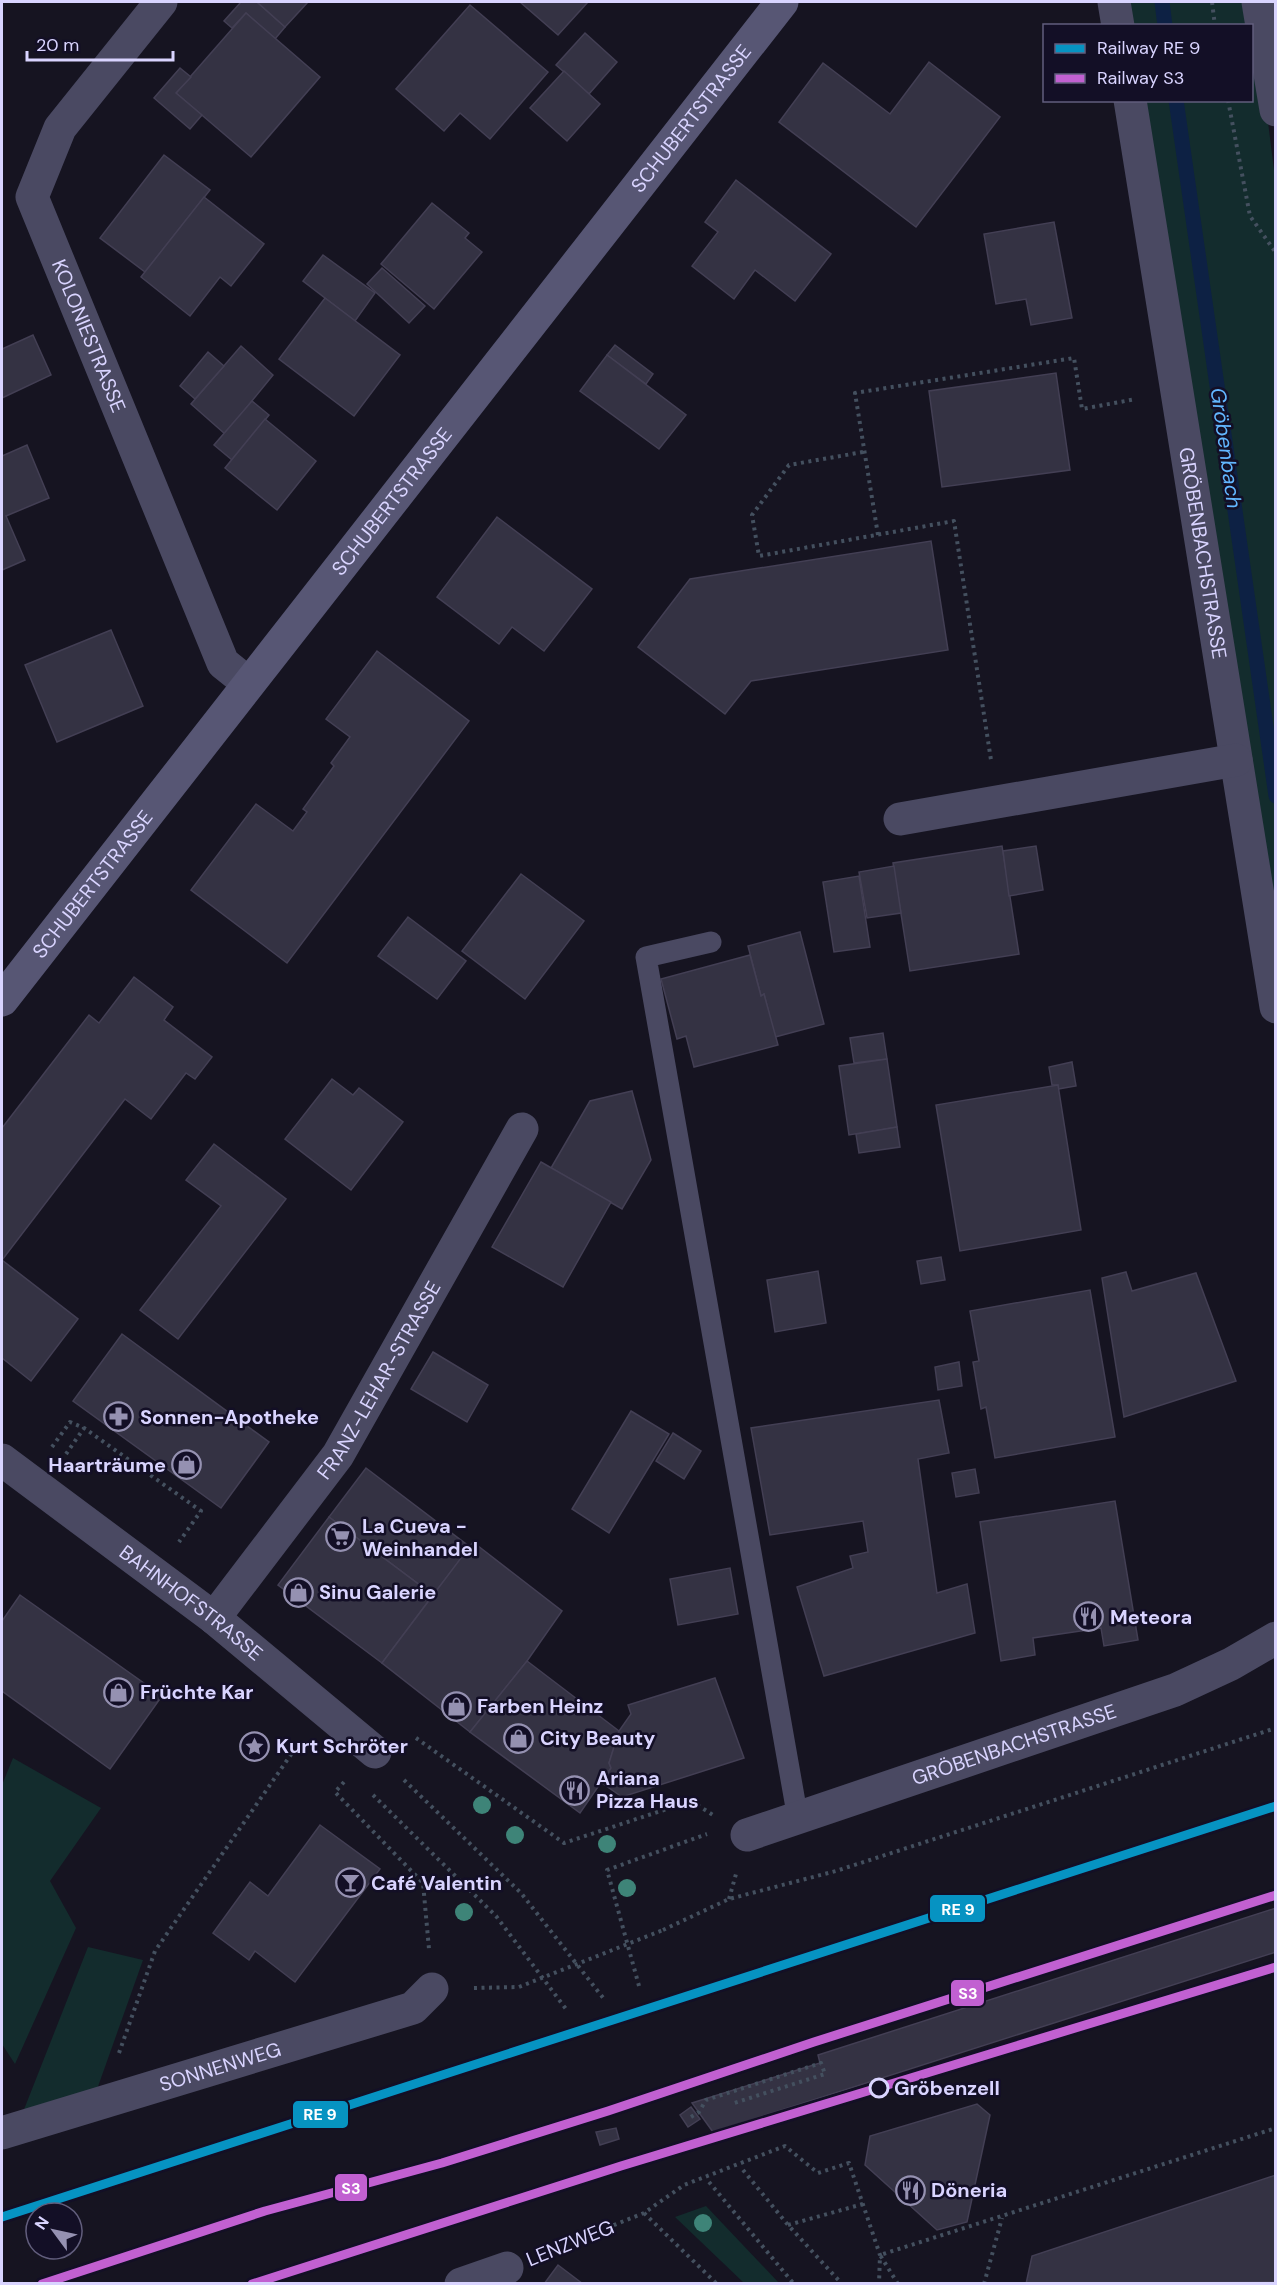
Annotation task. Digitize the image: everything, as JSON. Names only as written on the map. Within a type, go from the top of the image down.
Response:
[{"type":"street","name":"KOLONIESTRASSE","points":[[161,2],[60,128],[32,197],[223,663],[249,683]]},
{"type":"street","name":"SCHUBERTSTRASSE","points":[[2,1000],[782,2]]},
{"type":"street","points":[[1114,2],[1118,24]]},
{"type":"street","points":[[1258,2],[1275,110]]},
{"type":"street","name":"GRÖBENBACHSTRASSE","points":[[1130,102],[1275,1006]]},
{"type":"street","points":[[900,819],[1236,760]]},
{"type":"street","name":"FRANZ-LEHAR-STRASSE","points":[[214,1618],[338,1455],[522,1129]]},
{"type":"street","name":"BAHNHOFSTRASSE","points":[[2,1460],[214,1618],[375,1752]]},
{"type":"street","name":"GRÖBENBACHSTRASSE","points":[[747,1835],[1175,1690],[1231,1664],[1275,1638]]},
{"type":"street","name":"SONNENWEG","points":[[2,2133],[413,2008],[432,1989]]},
{"type":"street","name":"LENZWEG","points":[[461,2283],[507,2268]]},
{"type":"lane","points":[[711,942],[646,957],[798,1819]]},
{"type":"path","points":[[1212,2],[1215,24]]},
{"type":"path","points":[[1228,102],[1250,216],[1275,253]]},
{"type":"path","points":[[878,535],[855,393],[1074,358],[1082,409],[1177,390]]},
{"type":"path","points":[[863,452],[789,465],[752,515],[759,556],[954,521],[998,802]]},
{"type":"path","points":[[50,1450],[70,1422],[84,1428],[201,1511],[176,1546]]},
{"type":"path","points":[[63,1460],[84,1428]]},
{"type":"path","points":[[102,2102],[155,1951],[324,1708]]},
{"type":"path","points":[[432,1989],[423,1883],[335,1792],[401,1727],[564,1843],[691,1801],[747,1835]]},
{"type":"path","points":[[519,1987],[663,1930],[729,1899],[836,1872],[1275,1728]]},
{"type":"path","points":[[375,1752],[521,1893],[604,1999]]},
{"type":"path","points":[[373,1795],[496,1916],[566,2009]]},
{"type":"path","points":[[639,1986],[608,1870],[704,1834],[747,1835]]},
{"type":"path","points":[[691,2117],[699,2112],[706,2100],[821,2063],[825,2074],[731,2104]]},
{"type":"path","points":[[880,2256],[1275,2128]]},
{"type":"path","name":"LENZWEG","points":[[507,2268],[644,2213],[684,2184],[785,2146],[818,2173],[849,2163],[863,2204]]},
{"type":"path","points":[[743,2170],[788,2225],[842,2283]]},
{"type":"path","points":[[709,2182],[794,2283]]},
{"type":"path","points":[[788,2225],[863,2204],[880,2256],[898,2283]]},
{"type":"path","points":[[644,2213],[717,2283]]},
{"type":"path","points":[[984,2283],[1002,2217]]},
{"type":"path","points":[[879,2283],[880,2256]]},
{"type":"green space","points":[[1127,2],[1253,2],[1276,186],[1275,941],[1142,102],[1253,102],[1253,24],[1130,24]]},
{"type":"green space","points":[[13,1758],[101,1808],[50,1881],[76,1928],[15,2064],[2,2044],[2,1785]]},
{"type":"green space","points":[[88,1947],[143,1960],[95,2095],[23,2112]]},
{"type":"green space","points":[[706,2206],[779,2283],[744,2283],[675,2217]]},
{"type":"building","points":[[241,2],[257,2],[285,27],[275,39],[246,13],[232,28],[224,21]]},
{"type":"building","points":[[257,2],[308,2],[285,27]]},
{"type":"building","points":[[520,2],[588,2],[558,35]]},
{"type":"building","points":[[470,5],[548,72],[490,139],[460,113],[444,131],[396,89]]},
{"type":"building","points":[[246,13],[320,77],[251,157],[176,93]]},
{"type":"building","points":[[585,33],[617,62],[589,94],[556,65]]},
{"type":"building","points":[[929,62],[1000,117],[916,227],[779,122],[823,63],[890,114]]},
{"type":"building","points":[[180,68],[191,77],[176,93],[202,115],[190,129],[154,98]]},
{"type":"building","points":[[564,71],[600,104],[567,141],[530,108]]},
{"type":"building","points":[[164,155],[210,190],[145,272],[100,238]]},
{"type":"building","points":[[736,180],[831,254],[795,301],[755,270],[734,299],[692,266],[718,232],[705,222]]},
{"type":"building","points":[[204,197],[264,244],[231,286],[220,277],[190,316],[141,277]]},
{"type":"building","points":[[432,203],[469,233],[465,238],[482,252],[434,309],[381,264]]},
{"type":"building","points":[[1054,222],[1072,318],[1031,325],[1026,299],[996,304],[984,234]]},
{"type":"building","points":[[323,255],[375,293],[355,321],[303,281]]},
{"type":"building","points":[[382,268],[425,306],[409,323],[367,284]]},
{"type":"building","points":[[325,298],[400,355],[354,416],[279,359]]},
{"type":"building","points":[[33,335],[51,375],[2,398],[2,349]]},
{"type":"building","points":[[615,345],[653,374],[646,384],[607,355]]},
{"type":"building","points":[[241,346],[273,375],[225,434],[191,404]]},
{"type":"building","points":[[208,352],[224,366],[195,399],[180,386]]},
{"type":"building","points":[[607,355],[686,415],[659,449],[580,391]]},
{"type":"building","points":[[1056,373],[1070,470],[942,487],[929,391]]},
{"type":"building","points":[[252,401],[269,415],[232,460],[214,445]]},
{"type":"building","points":[[265,419],[316,461],[277,510],[225,468]]},
{"type":"building","points":[[27,445],[49,498],[6,516],[25,560],[2,570],[2,456]]},
{"type":"building","points":[[497,517],[592,589],[544,651],[512,627],[499,644],[437,597]]},
{"type":"building","points":[[931,541],[948,650],[751,681],[725,714],[638,647],[690,579]]},
{"type":"building","points":[[111,630],[143,706],[57,742],[25,665]]},
{"type":"building","points":[[377,651],[469,721],[287,963],[191,890],[256,804],[293,831],[307,812],[303,809],[334,766],[331,763],[350,737],[326,719]]},
{"type":"building","points":[[1002,846],[1019,954],[910,971],[893,863]]},
{"type":"building","points":[[1036,846],[1043,890],[1009,896],[1003,851]]},
{"type":"building","points":[[894,866],[901,913],[867,918],[859,872]]},
{"type":"building","points":[[521,874],[584,921],[525,999],[462,951]]},
{"type":"building","points":[[859,876],[870,947],[834,952],[823,882]]},
{"type":"building","points":[[408,917],[466,961],[437,999],[378,956]]},
{"type":"building","points":[[800,932],[824,1024],[775,1037],[748,946]]},
{"type":"building","points":[[750,955],[778,1045],[694,1067],[686,1036],[677,1039],[661,979]]},
{"type":"building","points":[[134,977],[173,1007],[164,1020],[212,1057],[195,1079],[186,1073],[151,1119],[125,1099],[2,1260],[2,1128],[89,1015],[99,1023]]},
{"type":"building","points":[[883,1033],[887,1059],[854,1063],[850,1038]]},
{"type":"building","points":[[887,1059],[897,1127],[849,1135],[839,1066]]},
{"type":"building","points":[[1072,1062],[1076,1086],[1058,1089],[1058,1085],[1052,1085],[1049,1067]]},
{"type":"building","points":[[332,1079],[353,1095],[359,1088],[403,1122],[351,1190],[285,1139]]},
{"type":"building","points":[[1058,1085],[1081,1230],[960,1251],[936,1105]]},
{"type":"building","points":[[632,1091],[651,1160],[622,1209],[551,1168],[590,1101]]},
{"type":"building","points":[[897,1127],[900,1147],[859,1153],[856,1134]]},
{"type":"building","points":[[214,1144],[286,1199],[178,1339],[140,1310],[221,1206],[186,1180]]},
{"type":"building","points":[[541,1162],[611,1202],[563,1287],[492,1247]]},
{"type":"building","points":[[941,1257],[945,1280],[921,1284],[917,1261]]},
{"type":"building","points":[[2,1260],[78,1319],[31,1381],[2,1358]]},
{"type":"building","points":[[818,1271],[826,1323],[775,1332],[767,1280]]},
{"type":"building","points":[[1126,1272],[1132,1291],[1196,1273],[1236,1381],[1124,1417],[1102,1278]]},
{"type":"building","points":[[1090,1290],[1115,1437],[995,1458],[986,1407],[981,1409],[973,1362],[979,1361],[970,1311]]},
{"type":"building","points":[[122,1334],[269,1442],[221,1508],[73,1401]]},
{"type":"building","points":[[433,1352],[488,1385],[467,1422],[411,1389]]},
{"type":"building","points":[[959,1362],[962,1386],[938,1390],[935,1367]]},
{"type":"building","points":[[939,1400],[949,1453],[918,1459],[937,1593],[967,1584],[975,1633],[824,1676],[797,1587],[853,1568],[850,1556],[868,1552],[863,1521],[770,1535],[751,1428]]},
{"type":"building","points":[[631,1411],[669,1434],[609,1533],[572,1509]]},
{"type":"building","points":[[673,1433],[701,1451],[684,1479],[656,1461]]},
{"type":"building","points":[[366,1468],[470,1547],[433,1595],[329,1517]]},
{"type":"building","points":[[975,1469],[979,1493],[956,1497],[952,1473]]},
{"type":"building","points":[[1115,1501],[1138,1640],[1104,1646],[1101,1628],[1033,1638],[1035,1655],[1001,1661],[980,1522]]},
{"type":"building","points":[[329,1517],[433,1595],[382,1663],[278,1585]]},
{"type":"building","points":[[473,1542],[562,1611],[527,1661],[470,1732],[382,1663]]},
{"type":"building","points":[[730,1568],[738,1614],[678,1625],[670,1579]]},
{"type":"building","points":[[20,1595],[162,1696],[110,1769],[2,1691],[2,1621]]},
{"type":"building","points":[[527,1661],[619,1731],[609,1763],[611,1768],[580,1813],[470,1732]]},
{"type":"building","points":[[715,1678],[744,1758],[622,1797],[602,1783],[611,1768],[609,1763],[619,1731],[631,1714],[628,1705]]},
{"type":"building","points":[[320,1825],[380,1869],[295,1982],[255,1951],[249,1960],[213,1933],[250,1882],[268,1896]]},
{"type":"building","points":[[1276,1908],[1276,1952],[713,2132],[692,2103],[820,2063],[818,2055]]},
{"type":"building","points":[[977,2104],[990,2115],[967,2222],[937,2230],[865,2165],[870,2136]]},
{"type":"building","points":[[691,2107],[700,2119],[688,2127],[680,2115]]},
{"type":"building","points":[[616,2128],[619,2139],[600,2145],[596,2132]]},
{"type":"building","points":[[1276,2175],[1276,2282],[1026,2284],[1032,2256]]},
{"type":"building","points":[[558,2265],[583,2284],[544,2284]]},
{"type":"waterway","name":"Gröbenbach","points":[[1162,2],[1165,24]]},
{"type":"waterway","name":"Gröbenbach","points":[[1176,102],[1276,796]]},
{"type":"transit line","points":[[2,2217],[1276,1806]]},
{"type":"rail line","name":"S3","points":[[42,2284],[265,2211],[442,2163],[608,2111],[814,2042],[1276,1895]]},
{"type":"rail line","name":"S3","points":[[252,2284],[621,2166],[1276,1967]]},
{"type":"place","name":"Sonnen-Apotheke","points":[[119,1417]]},
{"type":"place","name":"Haarträume","points":[[187,1465]]},
{"type":"place","name":"La Cueva - Weinhandel","points":[[341,1537]]},
{"type":"place","name":"Sinu Galerie","points":[[298,1592]]},
{"type":"place","name":"Meteora","points":[[1089,1617]]},
{"type":"place","name":"Früchte Kar","points":[[119,1692]]},
{"type":"place","name":"Farben Heinz","points":[[456,1706]]},
{"type":"place","name":"City Beauty","points":[[519,1738]]},
{"type":"place","name":"Kurt Schröter","points":[[255,1746]]},
{"type":"place","name":"Ariana Pizza Haus","points":[[575,1790]]},
{"type":"place","name":"Café Valentin","points":[[350,1883]]},
{"type":"place","name":"Gröbenzell","points":[[879,2088]]},
{"type":"place","name":"Döneria","points":[[910,2190]]}]
